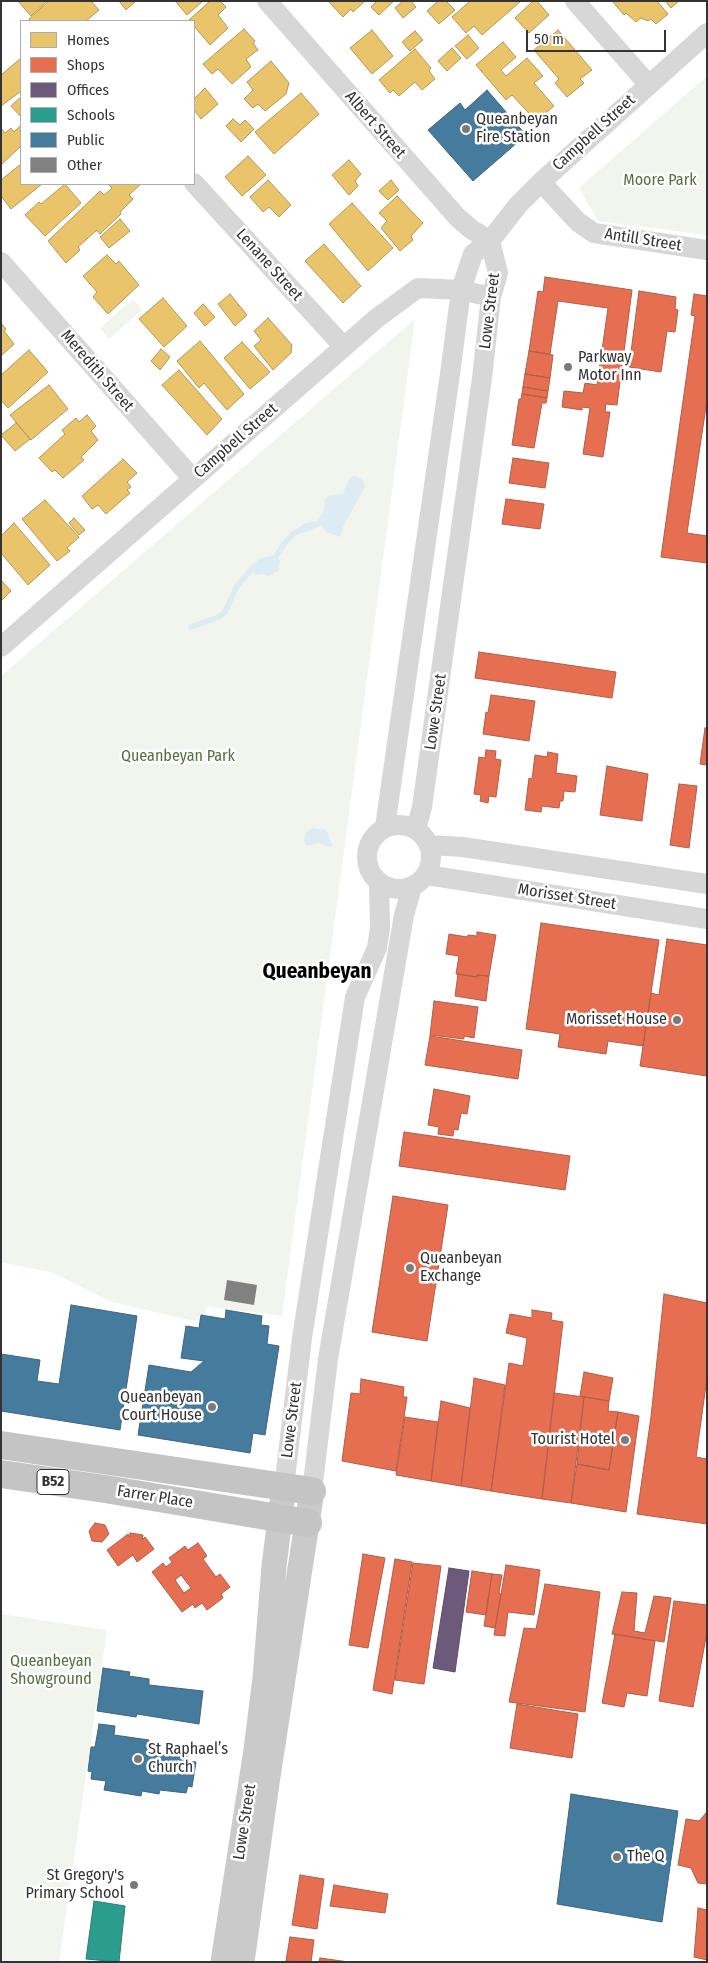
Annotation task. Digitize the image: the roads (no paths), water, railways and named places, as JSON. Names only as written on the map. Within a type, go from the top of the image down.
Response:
[{"type":"highway","name":"Farrer Place","points":[[1,1445],[284,1487]]},
{"type":"highway","name":"Farrer Place","points":[[1,1474],[280,1517],[308,1523]]},
{"type":"highway","name":"B52","points":[[284,1487],[312,1491]]},
{"type":"main road","name":"Lowe Street","points":[[223,1962],[256,1750],[284,1487]]},
{"type":"main road","name":"Lowe Street","points":[[242,1962],[267,1783],[312,1491]]},
{"type":"street","name":"Albert Street","points":[[267,1],[458,218],[471,230],[490,241]]},
{"type":"street","points":[[575,1],[648,84]]},
{"type":"street","name":"Campbell Street","points":[[490,241],[518,204],[648,84],[707,33]]},
{"type":"street","name":"Antill Street","points":[[541,182],[578,222],[594,233],[707,250]]},
{"type":"street","name":"Lenane Street","points":[[195,184],[344,347]]},
{"type":"street","name":"Lowe Street","points":[[385,827],[461,290],[473,254],[490,241],[498,273],[491,297],[482,378],[422,807],[416,829]]},
{"type":"street","name":"Meredith Street","points":[[1,262],[193,480]]},
{"type":"street","name":"Campbell Street","points":[[1,648],[377,318],[418,288],[461,290],[491,297]]},
{"type":"street","points":[[398,824],[416,829],[425,836],[430,845],[432,860],[419,881],[394,889],[379,883],[371,873],[367,862],[370,841],[378,831],[385,827],[398,824]]},
{"type":"street","name":"Morisset Street","points":[[430,845],[463,847],[707,884]]},
{"type":"street","name":"Lowe Street","points":[[312,1491],[328,1358],[403,925],[419,881]]},
{"type":"street","name":"Morisset Street","points":[[419,881],[707,919]]},
{"type":"street","name":"Lowe Street","points":[[284,1487],[302,1338],[355,997],[377,948],[380,928],[379,883]]},
{"type":"waterway","points":[[273,561],[294,533],[302,530]]},
{"type":"waterway","points":[[191,627],[219,617],[225,612],[237,586],[251,570],[259,567]]},
{"type":"place","name":"Queanbeyan Fire Station","points":[[466,129]]},
{"type":"place","name":"Parkway Motor Inn","points":[[568,367]]},
{"type":"place","name":"Morisset House","points":[[677,1020]]},
{"type":"place","name":"Queanbeyan Exchange","points":[[410,1268]]},
{"type":"place","name":"Queanbeyan Court House","points":[[212,1407]]},
{"type":"place","name":"Tourist Hotel","points":[[625,1440]]},
{"type":"place","name":"St Raphael’s Church","points":[[138,1759]]},
{"type":"place","name":"The Q","points":[[617,1857]]},
{"type":"place","name":"St Gregory's Primary School","points":[[134,1885]]},
{"type":"district","name":"Queanbeyan","points":[[317,972]]},
{"type":"park label","name":"Moore Park","points":[[660,181]]},
{"type":"park label","name":"Queanbeyan Park","points":[[178,757]]},
{"type":"park label","name":"Queanbeyan Showground","points":[[51,1671]]}]
